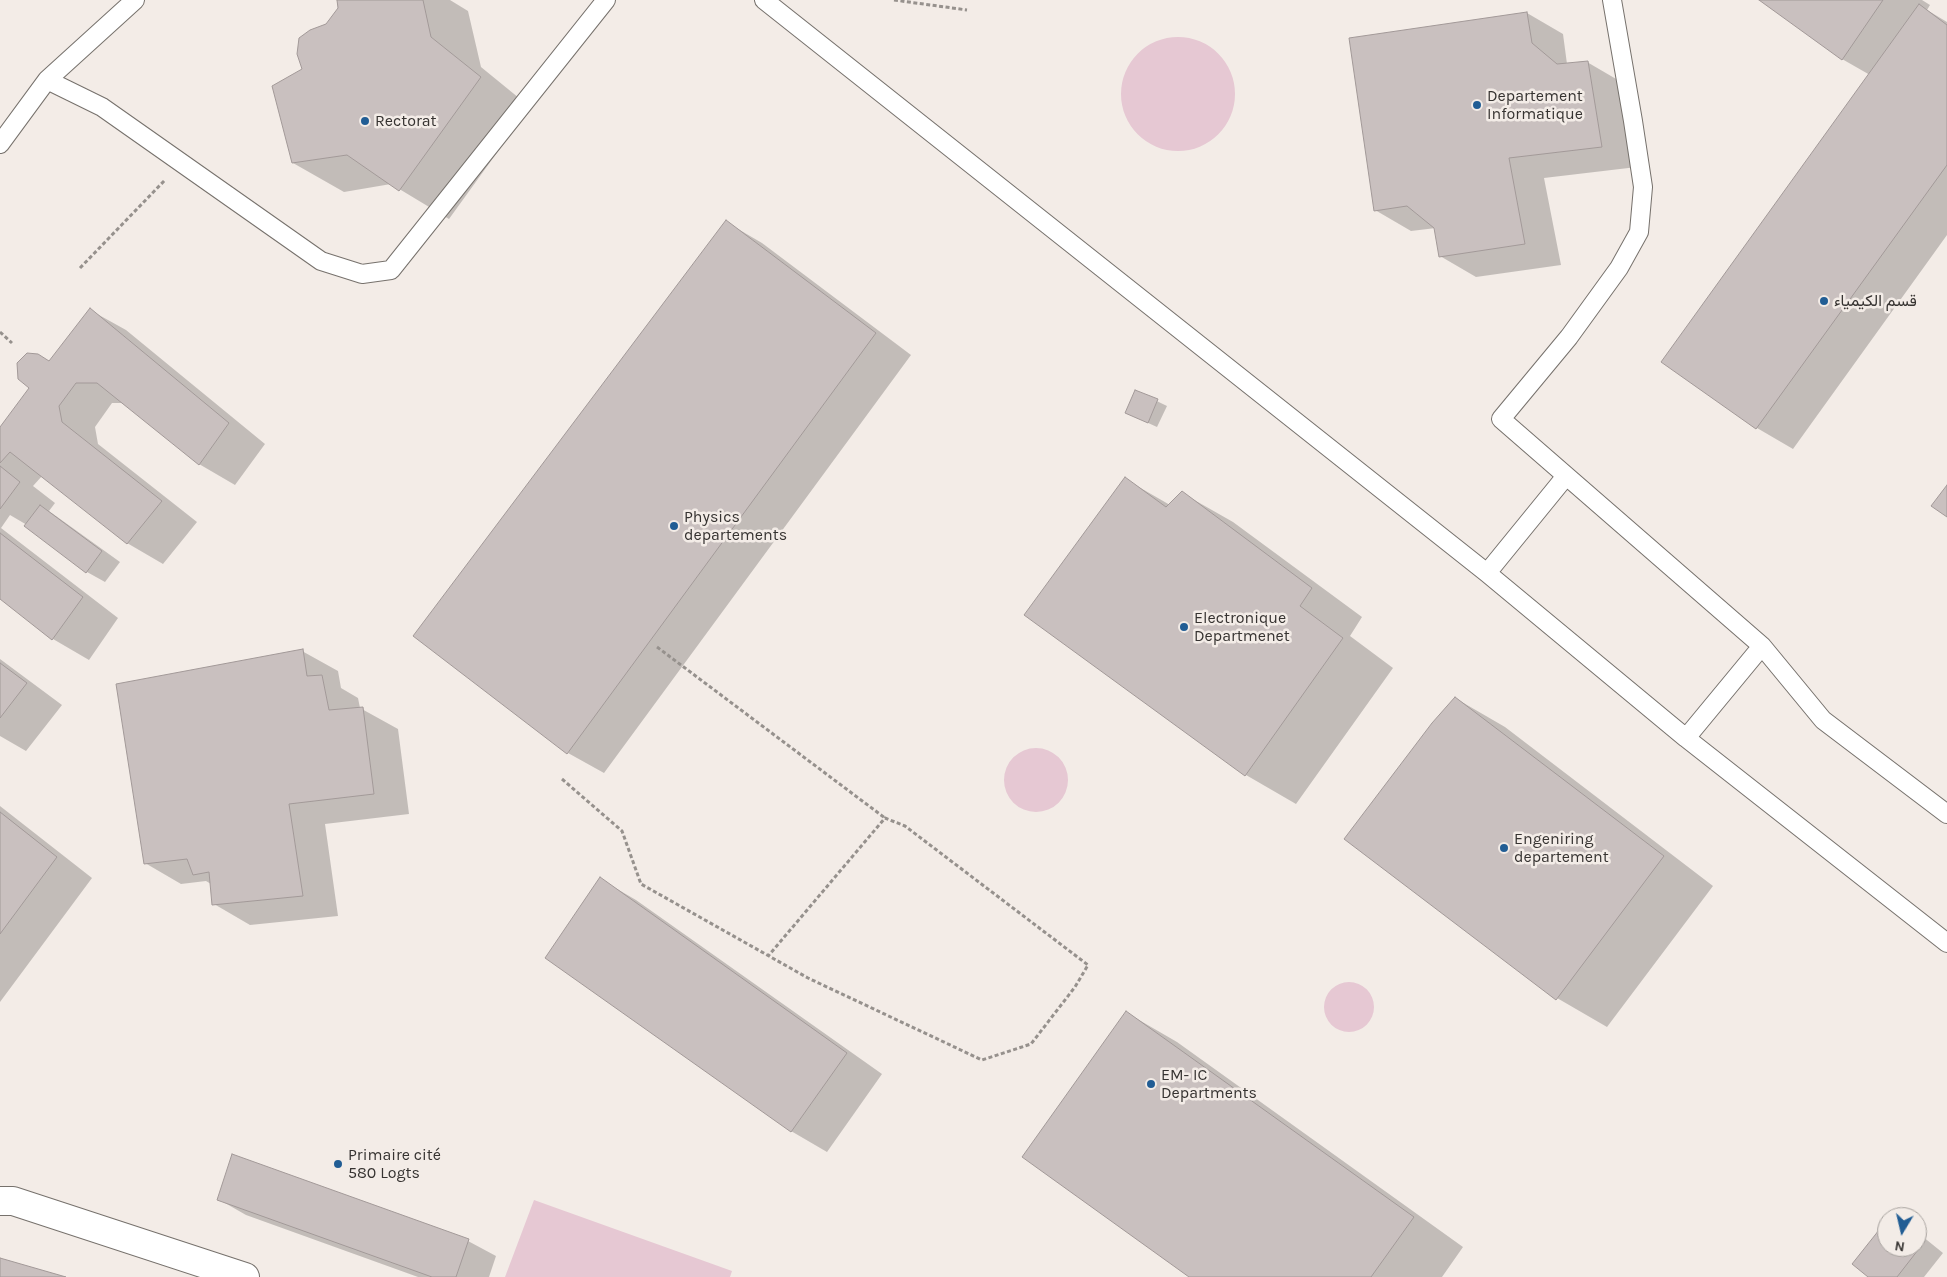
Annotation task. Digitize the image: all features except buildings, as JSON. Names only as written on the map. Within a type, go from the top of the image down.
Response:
[{"type":"street","points":[[0,1201],[14,1201],[245,1277]]},
{"type":"lane","points":[[0,144],[47,80],[135,0]]},
{"type":"lane","points":[[47,80],[102,106],[321,261],[362,274],[392,270],[606,0]]},
{"type":"lane","points":[[764,0],[1487,573],[1686,738],[1947,943]]},
{"type":"lane","points":[[1612,0],[1643,187],[1639,232],[1619,268],[1569,337],[1501,420],[1762,646],[1823,720],[1947,814]]},
{"type":"lane","points":[[1487,573],[1566,476]]},
{"type":"lane","points":[[1686,738],[1762,646]]},
{"type":"path","points":[[894,0],[967,10]]},
{"type":"path","points":[[80,268],[181,162]]},
{"type":"path","points":[[0,332],[12,343]]},
{"type":"path","points":[[562,779],[622,831],[640,884],[808,978],[982,1060],[1031,1044],[1076,987],[1088,965],[905,826],[885,818],[658,647]]},
{"type":"path","points":[[769,955],[885,818]]},
{"type":"shaded area","points":[[1178,37],[1200,41],[1219,53],[1231,72],[1235,94],[1231,116],[1219,135],[1200,147],[1178,151],[1156,147],[1137,135],[1125,116],[1121,94],[1125,72],[1137,53],[1156,41]]},
{"type":"shaded area","points":[[1036,748],[1054,754],[1062,762],[1068,780],[1062,798],[1054,806],[1036,812],[1018,806],[1010,798],[1004,780],[1010,762],[1018,754]]},
{"type":"shaded area","points":[[1349,982],[1358,984],[1369,993],[1374,1007],[1372,1016],[1363,1027],[1349,1032],[1340,1030],[1329,1021],[1324,1007],[1326,998],[1335,987]]},
{"type":"shaded area","points":[[534,1200],[732,1271],[730,1277],[505,1277]]},
{"type":"place","name":"Departement Informatique","points":[[1477,105]]},
{"type":"place","name":"Rectorat","points":[[365,121]]},
{"type":"place","name":"قسم الكيمياء","points":[[1824,301]]},
{"type":"place","name":"Physics departements","points":[[674,526]]},
{"type":"place","name":"Electronique Departmenet","points":[[1184,627]]},
{"type":"place","name":"Engeniring departement","points":[[1504,848]]},
{"type":"place","name":"EM- IC Departments","points":[[1151,1084]]},
{"type":"place","name":"Primaire cité 580 Logts","points":[[338,1164]]}]
